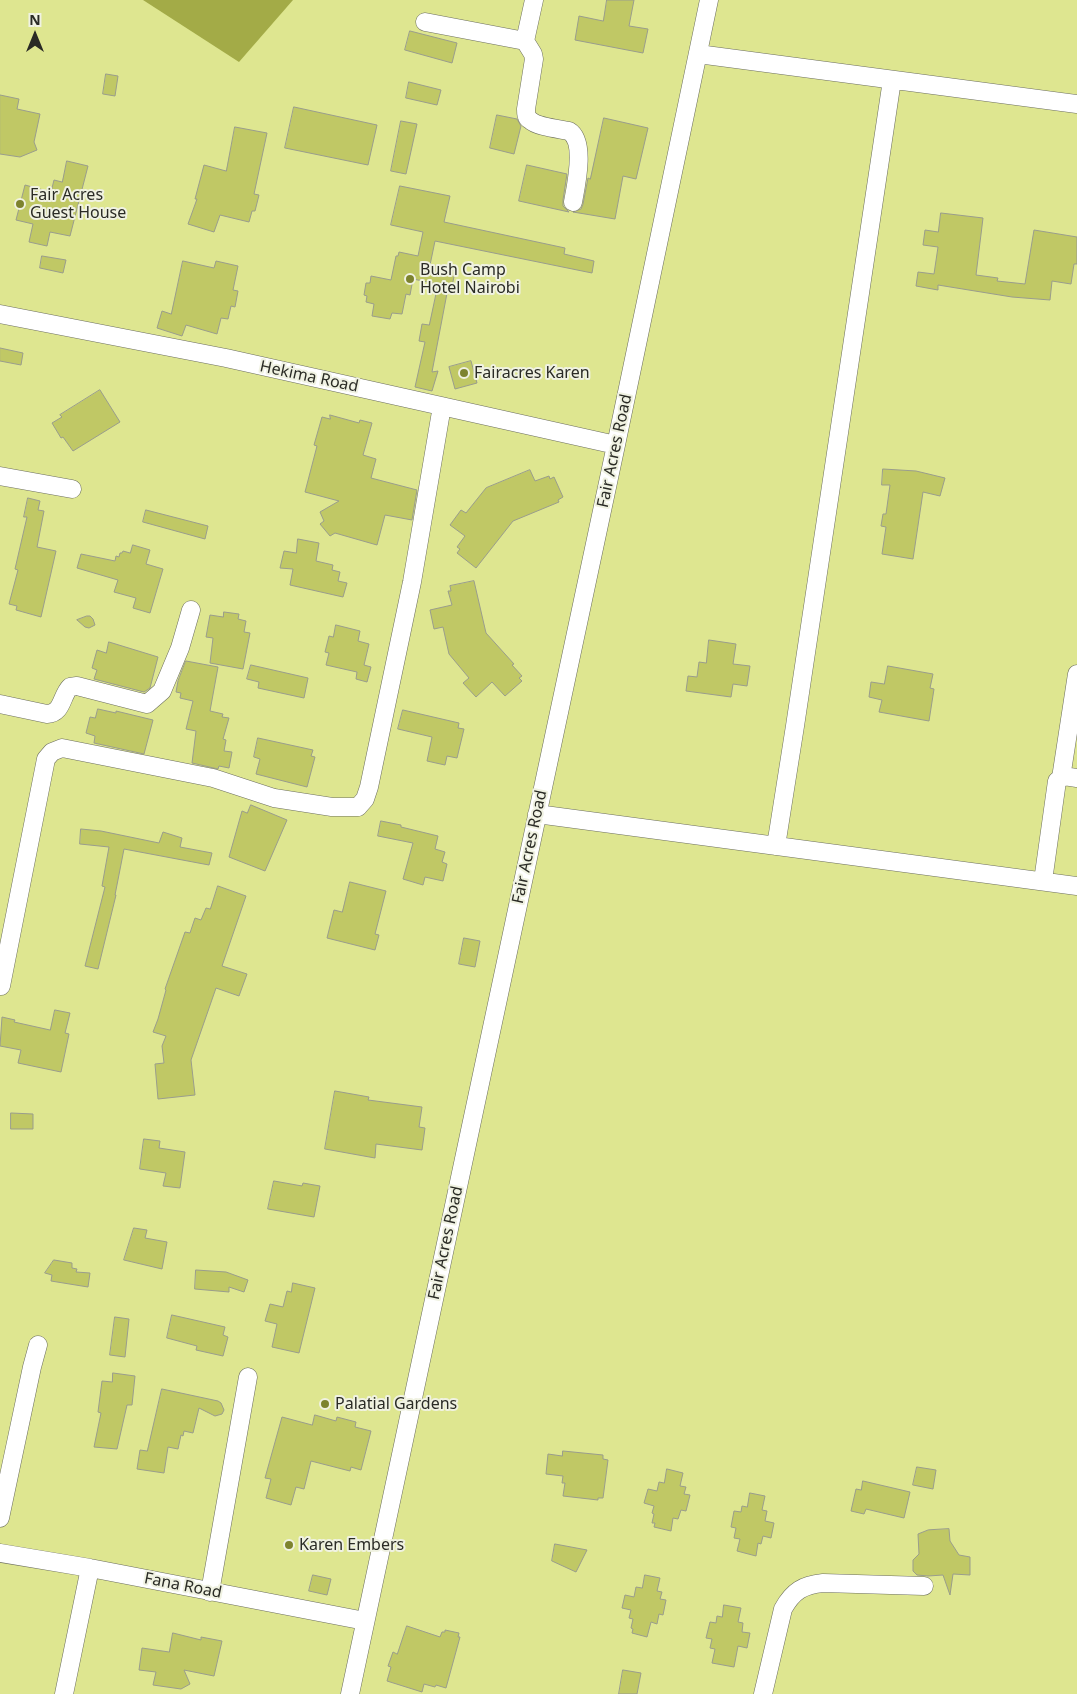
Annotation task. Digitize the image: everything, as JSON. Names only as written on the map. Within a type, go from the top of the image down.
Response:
[{"type":"street","points":[[534,0],[525,41],[534,59],[526,116],[535,124],[569,132],[573,134],[578,142],[578,173],[573,202]]},
{"type":"street","name":"Fair Acres Road","points":[[350,1694],[709,0]]},
{"type":"street","points":[[425,22],[525,41]]},
{"type":"street","points":[[698,54],[1077,104]]},
{"type":"street","points":[[776,846],[892,80]]},
{"type":"street","name":"Hekima Road","points":[[0,314],[216,356],[616,445]]},
{"type":"street","points":[[1,986],[46,758],[52,752],[62,748],[213,778],[274,798],[332,807],[358,806],[362,803],[369,787],[412,582],[442,406]]},
{"type":"street","points":[[0,476],[72,490]]},
{"type":"street","points":[[0,704],[47,714],[54,713],[58,710],[70,686],[77,686],[147,704],[162,691],[170,674],[191,610]]},
{"type":"street","points":[[1043,881],[1057,782],[1069,778],[1077,674]]},
{"type":"street","points":[[537,814],[1077,886]]},
{"type":"street","points":[[0,1518],[38,1345]]},
{"type":"street","points":[[210,1592],[248,1377]]},
{"type":"street","name":"Fana Road","points":[[0,1553],[90,1568],[365,1621]]},
{"type":"street","points":[[64,1694],[90,1568]]},
{"type":"street","points":[[763,1694],[783,1609],[790,1597],[800,1590],[812,1584],[924,1586]]},
{"type":"shaded area","points":[[0,0],[1077,0],[1077,1694],[0,1694]]},
{"type":"shaded area","points":[[143,0],[293,0],[239,62]]},
{"type":"building","points":[[607,0],[634,0],[629,26],[648,29],[643,53],[575,40],[579,16],[603,21]]},
{"type":"building","points":[[410,31],[457,43],[452,63],[405,50]]},
{"type":"building","points":[[106,74],[118,76],[115,96],[103,94]]},
{"type":"building","points":[[409,82],[441,90],[437,105],[406,98]]},
{"type":"building","points":[[0,95],[19,99],[17,109],[40,114],[34,142],[37,150],[20,157],[0,154]]},
{"type":"building","points":[[294,107],[377,125],[368,165],[285,148]]},
{"type":"building","points":[[497,115],[517,119],[521,126],[514,154],[490,148]]},
{"type":"building","points":[[604,118],[648,128],[636,179],[623,176],[615,219],[573,212],[581,209],[583,204]]},
{"type":"building","points":[[401,121],[417,124],[406,174],[391,171]]},
{"type":"building","points":[[235,127],[267,133],[254,194],[259,195],[255,211],[252,211],[249,222],[220,215],[214,232],[188,224],[197,199],[195,199],[204,165],[226,171]]},
{"type":"building","points":[[67,161],[88,166],[70,236],[50,232],[47,246],[29,242],[33,224],[16,220],[25,185],[51,192],[54,180],[62,182]]},
{"type":"building","points":[[527,165],[567,174],[563,206],[569,212],[519,201]]},
{"type":"building","points":[[400,186],[450,196],[444,222],[565,248],[564,254],[594,261],[592,273],[435,241],[430,265],[455,271],[452,287],[413,279],[410,295],[406,294],[402,314],[392,313],[390,319],[372,316],[374,304],[366,302],[367,296],[364,295],[366,283],[370,283],[371,276],[391,280],[396,256],[398,256],[399,252],[418,256],[423,232],[391,225]]},
{"type":"building","points":[[941,213],[983,218],[976,275],[998,278],[997,281],[1025,284],[1034,230],[1077,237],[1077,264],[1074,264],[1071,284],[1052,281],[1050,300],[1012,297],[938,285],[938,290],[916,286],[918,272],[934,274],[938,247],[923,245],[925,230],[938,232]]},
{"type":"building","points":[[42,256],[66,260],[63,273],[40,268]]},
{"type":"building","points":[[183,261],[214,268],[216,261],[238,266],[233,290],[238,291],[235,307],[231,306],[228,319],[221,318],[217,334],[186,325],[182,336],[157,328],[162,311],[171,314]]},
{"type":"building","points":[[438,286],[448,288],[432,372],[438,371],[432,391],[415,387],[425,342],[419,341],[422,324],[429,325]]},
{"type":"building","points":[[0,348],[23,353],[21,365],[0,361]]},
{"type":"building","points":[[471,361],[477,383],[455,389],[449,367]]},
{"type":"building","points":[[100,390],[120,422],[73,451],[63,437],[61,438],[52,423],[62,417],[60,415]]},
{"type":"building","points":[[330,415],[359,423],[360,420],[372,423],[363,455],[376,459],[371,478],[417,490],[412,520],[385,515],[377,545],[335,533],[330,536],[320,524],[324,521],[320,512],[339,501],[305,492],[317,446],[314,445],[322,417],[330,419]]},
{"type":"building","points":[[883,469],[916,471],[945,478],[940,496],[923,492],[913,559],[882,554],[886,527],[881,526],[883,514],[886,514],[890,485],[882,485]]},
{"type":"building","points":[[530,470],[535,481],[549,476],[550,479],[554,477],[563,497],[558,500],[559,502],[513,521],[476,568],[457,553],[460,549],[457,547],[465,536],[450,525],[461,510],[466,513],[486,488]]},
{"type":"building","points":[[28,498],[40,501],[38,510],[44,511],[37,547],[56,551],[41,617],[16,610],[17,606],[9,604],[18,570],[15,569],[27,517],[24,517]]},
{"type":"building","points":[[146,510],[208,526],[205,539],[143,522]]},
{"type":"building","points":[[298,539],[319,543],[316,561],[333,565],[332,570],[340,572],[338,581],[347,583],[343,597],[290,585],[293,569],[280,568],[284,551],[296,553]]},
{"type":"building","points":[[133,545],[150,550],[146,564],[163,569],[150,613],[133,608],[136,598],[114,592],[118,580],[77,568],[81,554],[115,561],[116,556],[119,557],[123,551],[130,553]]},
{"type":"building","points":[[474,581],[486,633],[514,664],[512,665],[522,676],[519,678],[522,681],[505,696],[492,682],[476,697],[463,683],[469,678],[449,654],[443,627],[434,629],[430,610],[452,605],[448,591],[451,591],[450,586]]},
{"type":"building","points":[[224,612],[239,614],[238,619],[246,621],[244,632],[250,633],[243,669],[210,663],[213,638],[206,637],[210,615],[223,617]]},
{"type":"building","points":[[87,616],[93,619],[95,625],[89,628],[77,620]]},
{"type":"building","points":[[336,625],[360,631],[358,641],[369,644],[364,665],[371,667],[367,682],[356,679],[357,672],[326,665],[329,653],[325,652],[329,636],[333,637]]},
{"type":"building","points":[[709,640],[736,644],[733,664],[750,666],[747,686],[733,684],[731,697],[686,691],[688,676],[697,677],[699,662],[706,663]]},
{"type":"building","points":[[109,642],[158,657],[150,688],[144,692],[94,679],[97,670],[92,668],[97,650],[106,653]]},
{"type":"building","points":[[186,661],[218,667],[210,711],[223,714],[222,717],[229,718],[223,739],[226,740],[224,751],[232,752],[229,768],[219,766],[218,769],[192,763],[196,731],[186,729],[193,701],[180,698],[181,693],[176,692]]},
{"type":"building","points":[[251,665],[308,678],[304,698],[258,688],[259,682],[247,679]]},
{"type":"building","points":[[888,666],[933,674],[930,688],[934,689],[929,721],[879,712],[882,700],[869,697],[871,682],[884,684]]},
{"type":"building","points":[[98,709],[116,713],[116,711],[153,720],[144,754],[94,743],[95,736],[86,733],[90,717],[95,718]]},
{"type":"building","points":[[403,710],[459,723],[458,728],[464,729],[457,758],[447,756],[445,765],[427,761],[432,737],[398,729]]},
{"type":"building","points":[[258,738],[313,750],[311,756],[315,757],[307,787],[256,774],[260,759],[254,757]]},
{"type":"building","points":[[251,805],[287,820],[265,871],[229,857],[242,811],[247,813]]},
{"type":"building","points":[[381,821],[438,836],[435,849],[445,852],[442,862],[447,864],[443,881],[425,877],[423,885],[403,879],[413,843],[378,836]]},
{"type":"building","points":[[81,829],[101,831],[159,843],[163,832],[182,838],[180,847],[212,853],[209,865],[124,849],[116,895],[98,969],[85,966],[105,887],[102,886],[109,847],[80,844]]},
{"type":"building","points":[[350,882],[386,891],[375,934],[379,935],[375,950],[327,938],[334,910],[342,912]]},
{"type":"building","points":[[218,886],[246,896],[222,966],[247,974],[239,996],[216,988],[191,1060],[195,1095],[158,1099],[155,1064],[164,1063],[162,1046],[166,1036],[153,1032],[165,989],[185,932],[190,933],[195,918],[201,920],[206,908],[210,909]]},
{"type":"building","points":[[464,938],[480,941],[475,967],[459,964]]},
{"type":"building","points":[[55,1010],[70,1013],[65,1033],[69,1034],[61,1072],[18,1063],[21,1050],[0,1046],[2,1017],[15,1020],[14,1022],[50,1030]]},
{"type":"building","points":[[335,1091],[369,1097],[368,1100],[422,1107],[419,1127],[425,1128],[422,1150],[376,1144],[375,1158],[325,1149]]},
{"type":"building","points":[[11,1113],[33,1114],[33,1129],[11,1129]]},
{"type":"building","points":[[144,1139],[160,1141],[159,1148],[185,1152],[180,1188],[163,1186],[166,1173],[140,1169]]},
{"type":"building","points":[[274,1181],[302,1186],[303,1183],[320,1186],[314,1217],[268,1209]]},
{"type":"building","points":[[134,1228],[147,1230],[145,1238],[167,1242],[162,1269],[124,1260]]},
{"type":"building","points":[[54,1260],[72,1263],[72,1268],[77,1269],[76,1272],[90,1273],[88,1287],[51,1281],[52,1275],[45,1273]]},
{"type":"building","points":[[196,1270],[226,1272],[248,1280],[244,1292],[229,1287],[229,1292],[195,1289]]},
{"type":"building","points":[[293,1283],[315,1288],[299,1353],[272,1347],[277,1324],[265,1321],[270,1304],[283,1307],[287,1291],[291,1292]]},
{"type":"building","points":[[172,1315],[225,1327],[223,1335],[228,1337],[223,1356],[196,1350],[197,1346],[167,1338]]},
{"type":"building","points":[[115,1317],[129,1319],[125,1357],[110,1355]]},
{"type":"building","points":[[113,1373],[135,1376],[132,1405],[127,1405],[117,1449],[94,1447],[101,1413],[98,1412],[102,1381],[112,1382]]},
{"type":"building","points":[[162,1389],[218,1401],[224,1410],[222,1414],[215,1416],[199,1408],[193,1433],[184,1431],[183,1436],[181,1435],[178,1449],[168,1447],[164,1473],[137,1469],[140,1450],[147,1451]]},
{"type":"building","points":[[315,1415],[336,1421],[337,1417],[356,1422],[355,1427],[371,1431],[361,1470],[351,1467],[350,1471],[311,1461],[304,1489],[296,1487],[291,1505],[266,1498],[271,1479],[265,1478],[282,1417],[312,1425]]},
{"type":"building","points":[[563,1451],[603,1455],[603,1459],[608,1460],[603,1498],[598,1498],[598,1500],[563,1496],[565,1483],[562,1483],[563,1476],[546,1474],[548,1454],[562,1456]]},
{"type":"building","points":[[917,1467],[936,1470],[933,1489],[913,1485]]},
{"type":"building","points":[[667,1469],[683,1473],[680,1486],[686,1487],[684,1494],[690,1495],[686,1511],[681,1510],[678,1519],[673,1518],[671,1531],[654,1527],[655,1523],[652,1523],[654,1514],[652,1513],[654,1506],[644,1503],[648,1489],[657,1491],[659,1482],[664,1483]]},
{"type":"building","points":[[863,1481],[910,1492],[904,1518],[866,1509],[864,1514],[851,1511],[856,1489],[861,1490]]},
{"type":"building","points":[[750,1493],[765,1496],[762,1510],[767,1511],[765,1521],[774,1523],[771,1538],[763,1536],[761,1544],[758,1543],[756,1556],[737,1551],[740,1539],[734,1538],[736,1528],[731,1527],[734,1511],[741,1512],[742,1506],[747,1507]]},
{"type":"building","points":[[949,1529],[950,1541],[959,1555],[970,1557],[970,1575],[953,1574],[950,1595],[943,1575],[917,1575],[913,1571],[913,1560],[919,1554],[918,1534],[928,1530]]},
{"type":"building","points":[[555,1544],[587,1550],[576,1572],[552,1561]]},
{"type":"building","points":[[313,1575],[331,1579],[327,1595],[309,1591]]},
{"type":"building","points":[[645,1575],[660,1578],[657,1591],[662,1592],[660,1599],[666,1600],[663,1615],[659,1614],[657,1624],[651,1622],[647,1637],[632,1633],[633,1619],[629,1618],[631,1610],[622,1608],[625,1595],[634,1597],[636,1587],[642,1588]]},
{"type":"building","points":[[724,1605],[741,1608],[738,1622],[743,1623],[742,1632],[750,1633],[747,1648],[738,1646],[734,1667],[712,1663],[715,1649],[710,1648],[712,1639],[706,1638],[710,1622],[716,1623],[717,1616],[722,1617]]},
{"type":"building","points":[[407,1626],[440,1637],[445,1630],[459,1633],[458,1637],[460,1637],[446,1688],[424,1684],[422,1692],[387,1681],[391,1667],[388,1666],[393,1652],[397,1654]]},
{"type":"building","points":[[173,1633],[201,1640],[201,1637],[222,1641],[214,1676],[184,1670],[190,1684],[181,1689],[153,1685],[156,1672],[139,1670],[142,1648],[169,1652]]},
{"type":"building","points":[[623,1670],[641,1673],[637,1694],[619,1694]]},
{"type":"place","name":"Fair Acres Guest House","points":[[20,204]]},
{"type":"place","name":"Bush Camp Hotel Nairobi","points":[[410,279]]},
{"type":"place","name":"Fairacres Karen","points":[[464,373]]},
{"type":"place","name":"Palatial Gardens","points":[[325,1404]]},
{"type":"place","name":"Karen Embers","points":[[289,1545]]}]
